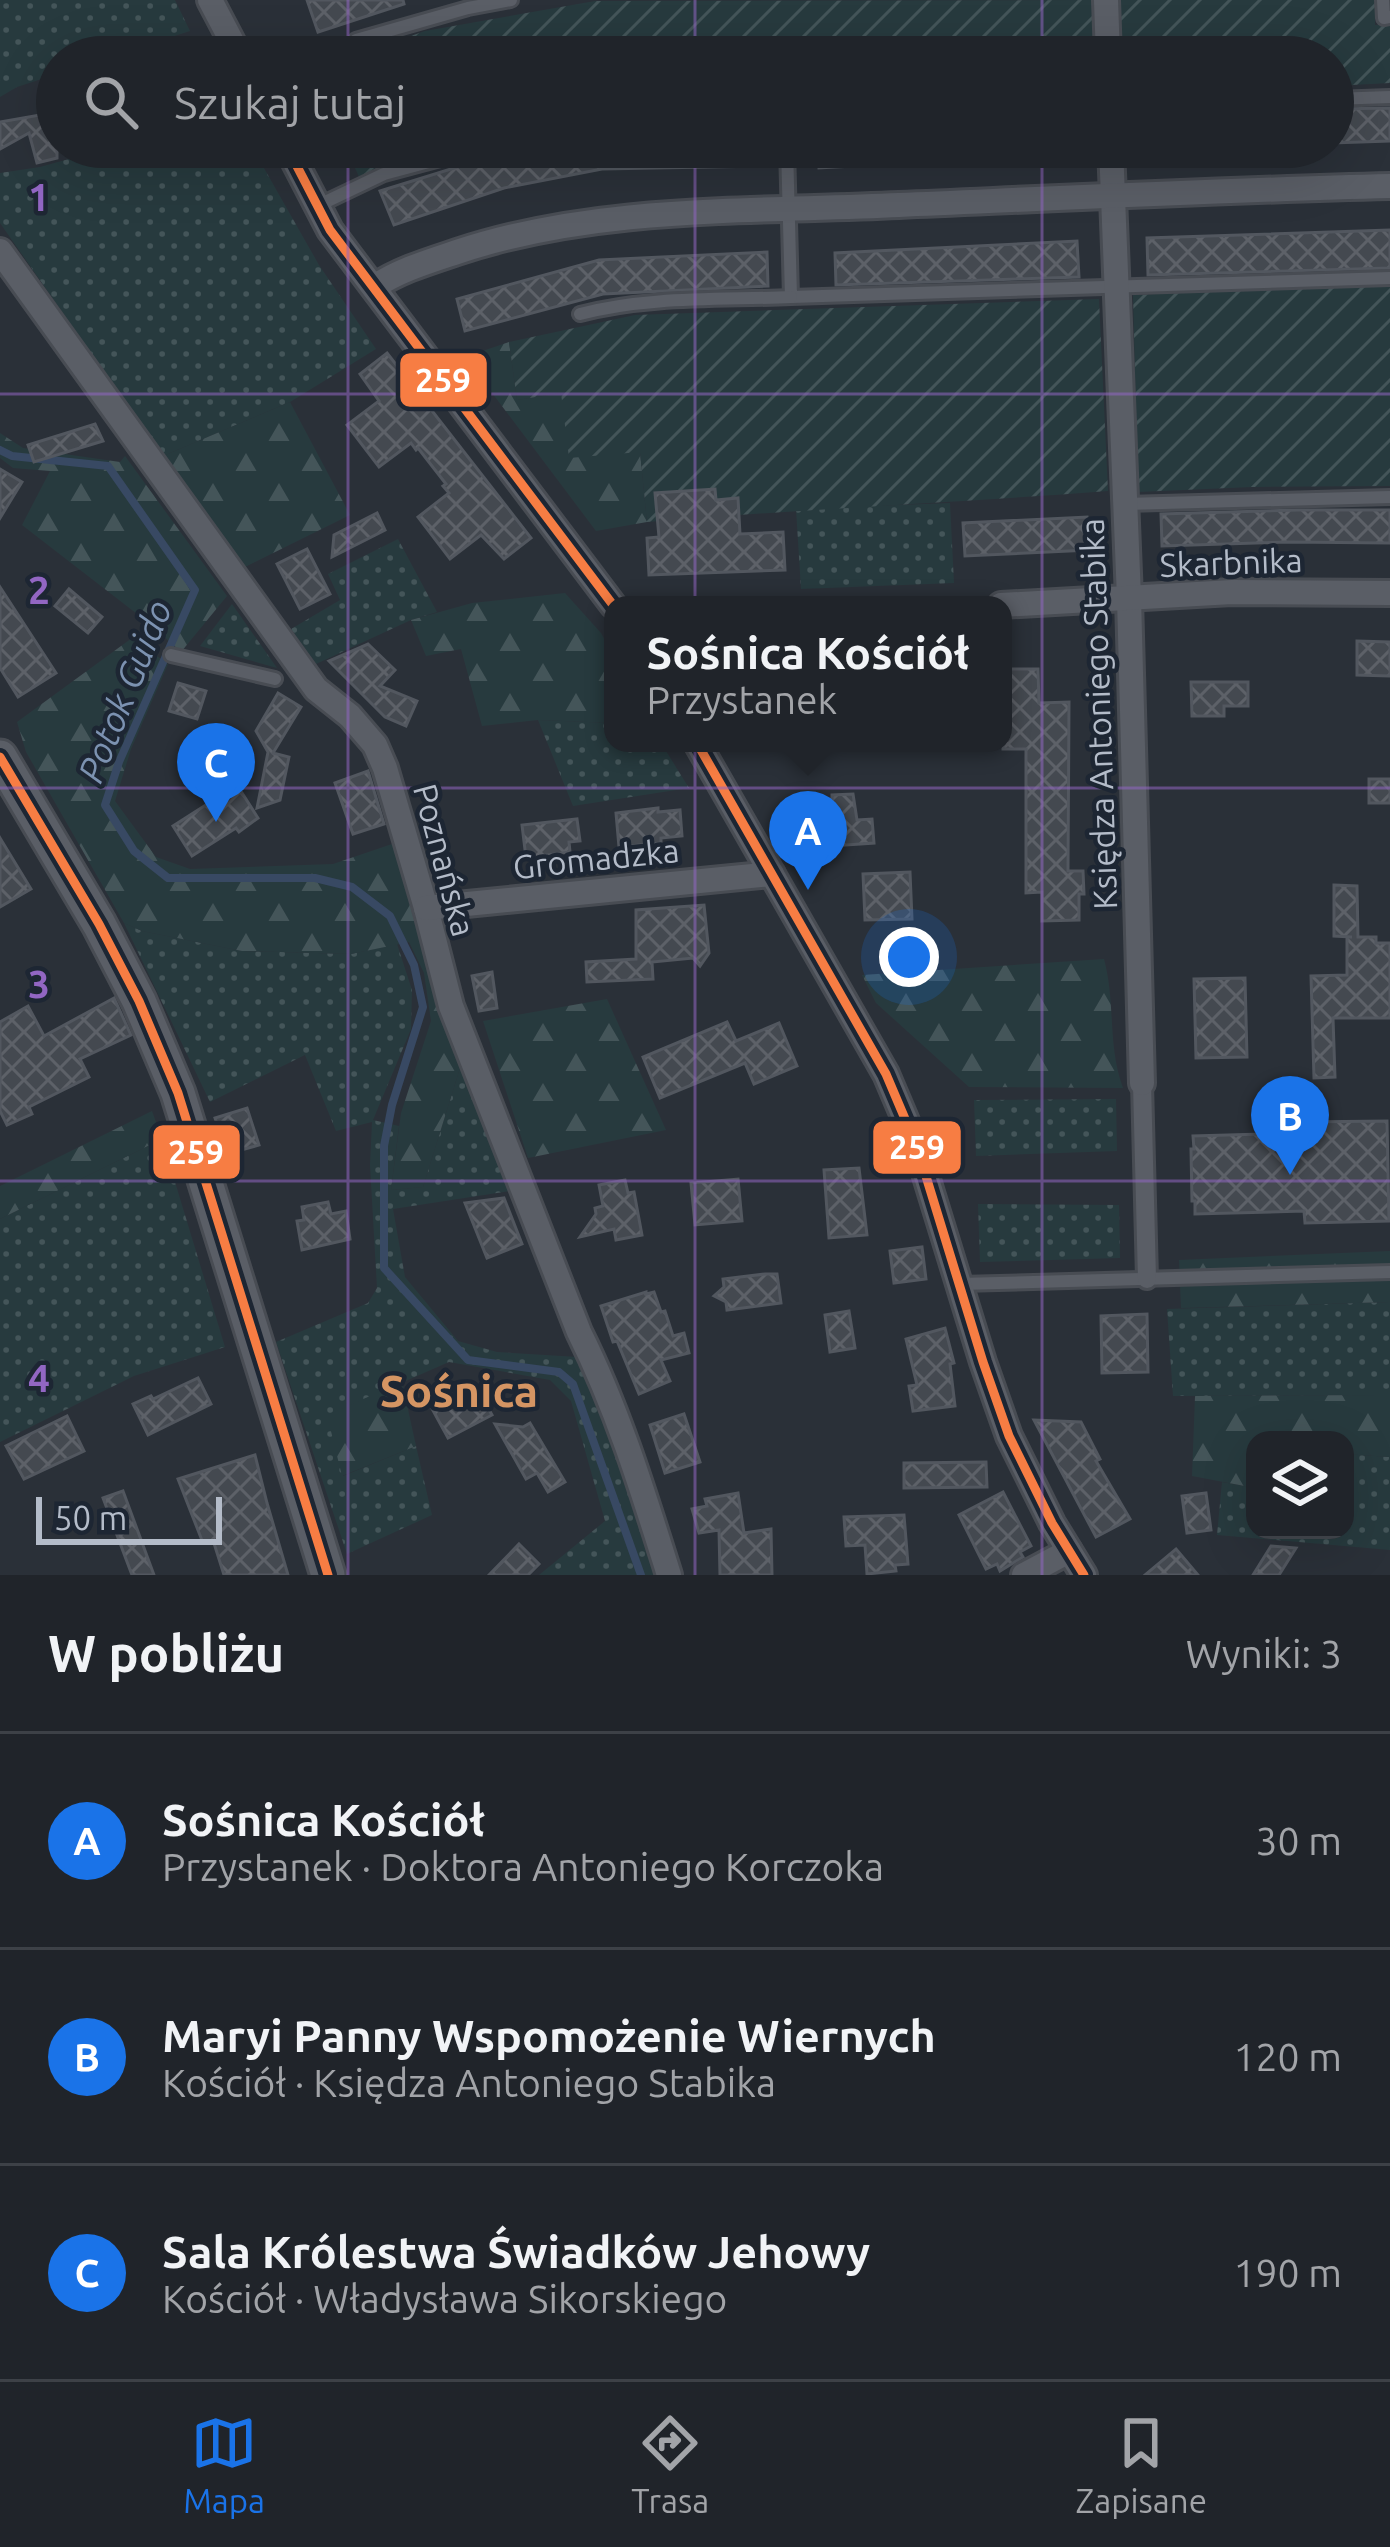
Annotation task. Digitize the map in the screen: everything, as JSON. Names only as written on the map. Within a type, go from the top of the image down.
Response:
[{"type":"street","points":[[1106,0],[1107,36]]},
{"type":"street","points":[[214,1],[230,36]]},
{"type":"street","points":[[298,168],[330,230],[606,596]]},
{"type":"street","name":"Księdza Antoniego Stabika","points":[[1111,168],[1129,598],[1147,1279]]},
{"type":"street","points":[[374,287],[396,272],[437,258],[559,226],[674,215],[1390,187]]},
{"type":"street","name":"Poznańska","points":[[0,251],[316,689],[350,716],[375,745],[395,797],[452,1006],[579,1332],[624,1434],[669,1575]]},
{"type":"street","name":"Skarbnika","points":[[1012,604],[1232,592],[1390,593]]},
{"type":"street","points":[[703,752],[886,1074],[917,1147],[1009,1436],[1084,1575]]},
{"type":"street","points":[[2,763],[99,924],[140,1001],[178,1093],[328,1575]]},
{"type":"street","name":"Gromadzka","points":[[426,908],[772,874]]},
{"type":"street","points":[[1024,1575],[1069,1550]]},
{"type":"lane","points":[[370,36],[511,0]]},
{"type":"lane","points":[[1383,0],[1384,18],[1390,17]]},
{"type":"lane","points":[[1354,98],[1390,97]]},
{"type":"lane","points":[[317,206],[406,168]]},
{"type":"lane","points":[[787,168],[791,297]]},
{"type":"lane","points":[[580,314],[627,304],[1390,278]]},
{"type":"lane","points":[[1125,504],[1390,497]]},
{"type":"lane","points":[[171,655],[275,679]]},
{"type":"lane","points":[[958,1285],[1390,1272]]},
{"type":"green space","points":[[0,0],[175,0],[190,31],[175,36],[36,36],[36,81],[0,97]]},
{"type":"green space","points":[[1093,0],[1094,36],[411,36],[595,1]]},
{"type":"green space","points":[[1120,0],[1375,0],[1375,25],[1390,25],[1390,83],[1354,85],[1354,36],[1121,36]]},
{"type":"green space","points":[[36,168],[264,168],[319,265],[376,349],[290,402],[163,456],[0,223],[0,173]]},
{"type":"green space","points":[[355,168],[391,168],[359,177]]},
{"type":"green space","points":[[1390,285],[1390,486],[1138,492],[1133,295]]},
{"type":"green space","points":[[1099,299],[1108,491],[647,522],[640,452],[569,458],[561,393],[517,400],[509,342],[635,315]]},
{"type":"green space","points":[[509,342],[517,400],[561,393],[640,452],[647,522],[596,531],[465,357]]},
{"type":"green space","points":[[290,402],[350,515],[245,567],[163,456]]},
{"type":"green space","points":[[0,433],[23,448],[120,462],[125,456],[227,596],[181,652],[22,525],[50,471],[13,468],[0,458]]},
{"type":"green space","points":[[950,503],[954,583],[801,589],[796,509]]},
{"type":"green space","points":[[398,539],[437,612],[316,664],[291,629],[340,600],[328,574]]},
{"type":"green space","points":[[565,593],[604,638],[604,723],[538,720],[482,726],[461,649],[426,656],[411,620],[472,603]]},
{"type":"green space","points":[[232,604],[277,668],[200,646]]},
{"type":"green space","points":[[132,638],[168,664],[131,749],[115,801],[156,857],[190,869],[333,864],[395,843],[460,1068],[423,1187],[391,1190],[401,1113],[431,1021],[424,973],[409,942],[351,954],[242,951],[142,931],[124,923],[26,752],[17,722]]},
{"type":"green space","points":[[538,720],[604,723],[604,752],[667,752],[689,788],[573,806]]},
{"type":"green space","points":[[124,923],[142,931],[242,951],[351,954],[397,944],[412,990],[411,1029],[373,1120],[399,1126],[391,1190],[423,1187],[460,1068],[510,1191],[393,1209],[405,1277],[458,1341],[497,1352],[578,1357],[605,1396],[660,1575],[539,1575],[605,1521],[571,1401],[550,1380],[449,1362],[328,1415],[343,1476],[416,1446],[432,1515],[347,1554],[276,1342],[368,1303],[377,1288],[372,1122],[336,1131],[305,1055],[210,1102]]},
{"type":"green space","points":[[1104,959],[1123,1088],[969,1087],[876,1003],[862,975]]},
{"type":"green space","points":[[607,999],[666,1130],[528,1158],[483,1021]]},
{"type":"green space","points":[[1116,1099],[1117,1151],[976,1156],[974,1100]]},
{"type":"green space","points":[[152,1111],[162,1139],[0,1219],[0,1186]]},
{"type":"green space","points":[[162,1139],[225,1347],[134,1376],[0,1442],[0,1219]]},
{"type":"green space","points":[[978,1204],[1119,1205],[1120,1258],[980,1262]]},
{"type":"green space","points":[[1390,1251],[1390,1302],[1181,1308],[1179,1260]]},
{"type":"green space","points":[[1390,1302],[1390,1395],[1173,1396],[1167,1309]]},
{"type":"green space","points":[[402,1382],[416,1446],[342,1476],[327,1415]]},
{"type":"green space","points":[[1390,1395],[1390,1457],[1354,1455],[1354,1431],[1246,1431],[1246,1486],[1192,1476],[1195,1396]]},
{"type":"green space","points":[[1354,1455],[1390,1457],[1390,1550],[1263,1539],[1354,1539]]},
{"type":"green space","points":[[1222,1482],[1246,1486],[1246,1538],[1217,1535]]},
{"type":"building","points":[[307,0],[403,0],[404,4],[318,32]]},
{"type":"building","points":[[1390,108],[1390,141],[1354,142],[1354,109]]},
{"type":"building","points":[[36,116],[36,159],[29,133],[0,149],[0,122]]},
{"type":"building","points":[[454,168],[656,168],[602,169],[504,188],[394,225],[380,191]]},
{"type":"building","points":[[1390,230],[1390,268],[1148,275],[1147,238]]},
{"type":"building","points":[[1077,241],[1079,277],[836,285],[835,253]]},
{"type":"building","points":[[767,252],[768,286],[603,294],[465,331],[457,299],[599,260]]},
{"type":"building","points":[[387,353],[531,538],[504,559],[481,535],[450,559],[418,517],[449,493],[446,484],[411,443],[379,467],[347,425],[379,401],[360,374]]},
{"type":"building","points":[[95,424],[103,441],[34,462],[28,445]]},
{"type":"building","points":[[0,469],[22,482],[0,518]]},
{"type":"building","points":[[715,489],[716,500],[738,498],[740,534],[783,532],[785,570],[649,575],[647,538],[659,537],[655,493]]},
{"type":"building","points":[[1390,510],[1390,543],[1162,546],[1161,514]]},
{"type":"building","points":[[377,513],[385,530],[332,557],[334,535]]},
{"type":"building","points":[[1087,517],[1089,550],[965,556],[963,523]]},
{"type":"building","points":[[307,549],[330,594],[300,609],[277,564]]},
{"type":"building","points":[[0,587],[56,673],[18,697],[0,668]]},
{"type":"building","points":[[69,589],[102,617],[88,633],[55,606]]},
{"type":"building","points":[[1357,641],[1390,642],[1390,676],[1357,675]]},
{"type":"building","points":[[368,644],[395,670],[380,686],[417,701],[406,726],[385,717],[329,661]]},
{"type":"building","points":[[1012,669],[1038,669],[1039,703],[1069,702],[1068,871],[1083,871],[1079,920],[1042,921],[1042,892],[1026,893],[1026,749],[1012,749]]},
{"type":"building","points":[[1191,682],[1248,682],[1248,706],[1224,706],[1224,716],[1192,716]]},
{"type":"building","points":[[178,683],[206,691],[197,719],[169,711]]},
{"type":"building","points":[[278,693],[301,707],[273,753],[289,757],[280,800],[257,808],[268,752],[256,731]]},
{"type":"building","points":[[368,771],[384,824],[353,834],[335,783]]},
{"type":"building","points":[[1369,779],[1390,779],[1390,803],[1369,803]]},
{"type":"building","points":[[237,785],[258,818],[192,856],[173,826]]},
{"type":"building","points":[[853,794],[857,820],[872,819],[874,843],[832,846],[832,795]]},
{"type":"building","points":[[658,808],[658,812],[680,810],[682,836],[619,847],[616,813]]},
{"type":"building","points":[[577,819],[580,841],[569,842],[570,852],[526,858],[522,825]]},
{"type":"building","points":[[0,838],[31,889],[0,907]]},
{"type":"building","points":[[910,872],[912,919],[865,920],[863,874]]},
{"type":"building","points":[[1334,885],[1357,886],[1358,937],[1390,943],[1390,1018],[1333,1018],[1335,1077],[1314,1078],[1311,976],[1347,975],[1347,937],[1352,937],[1334,936]]},
{"type":"building","points":[[704,905],[709,953],[700,966],[693,958],[652,962],[653,979],[587,982],[586,962],[636,959],[636,910]]},
{"type":"building","points":[[492,972],[497,1008],[479,1011],[472,976]]},
{"type":"building","points":[[1245,978],[1247,1057],[1196,1058],[1194,979]]},
{"type":"building","points":[[114,998],[131,1035],[80,1059],[89,1077],[29,1107],[32,1114],[7,1125],[0,1111],[0,1022],[28,1006],[44,1036]]},
{"type":"building","points":[[727,1022],[736,1041],[779,1023],[797,1066],[754,1084],[745,1063],[660,1098],[643,1057]]},
{"type":"building","points":[[247,1108],[259,1145],[227,1154],[215,1118]]},
{"type":"building","points":[[1387,1121],[1389,1221],[1305,1223],[1304,1211],[1195,1214],[1193,1136],[1302,1133],[1302,1122]]},
{"type":"building","points":[[859,1168],[867,1235],[829,1238],[824,1170]]},
{"type":"building","points":[[738,1179],[742,1221],[695,1225],[691,1183]]},
{"type":"building","points":[[625,1180],[628,1193],[634,1192],[642,1235],[616,1240],[614,1229],[580,1237],[596,1214],[595,1208],[603,1206],[599,1185]]},
{"type":"building","points":[[504,1198],[522,1244],[487,1258],[465,1203]]},
{"type":"building","points":[[328,1202],[331,1214],[346,1211],[350,1239],[302,1250],[297,1221],[304,1220],[302,1207]]},
{"type":"building","points":[[922,1247],[926,1279],[894,1283],[890,1251]]},
{"type":"building","points":[[777,1274],[781,1303],[727,1310],[726,1302],[714,1296],[724,1287],[723,1279]]},
{"type":"building","points":[[654,1292],[673,1336],[684,1333],[689,1353],[661,1360],[670,1381],[639,1394],[601,1306]]},
{"type":"building","points":[[849,1311],[855,1348],[830,1352],[825,1315]]},
{"type":"building","points":[[1147,1314],[1148,1372],[1102,1373],[1101,1316]]},
{"type":"building","points":[[945,1328],[954,1363],[950,1364],[955,1406],[913,1411],[909,1386],[917,1385],[906,1339]]},
{"type":"building","points":[[198,1378],[211,1404],[148,1435],[133,1404]]},
{"type":"building","points":[[466,1383],[473,1395],[479,1392],[492,1415],[448,1438],[429,1403]]},
{"type":"building","points":[[684,1414],[700,1462],[665,1473],[650,1425]]},
{"type":"building","points":[[67,1416],[84,1451],[24,1479],[6,1446]]},
{"type":"building","points":[[1034,1420],[1081,1422],[1100,1459],[1096,1461],[1130,1519],[1096,1537]]},
{"type":"building","points":[[530,1423],[565,1482],[548,1492],[537,1473],[526,1479],[495,1424],[523,1427]]},
{"type":"building","points":[[255,1455],[288,1575],[224,1575],[213,1540],[203,1543],[178,1479]]},
{"type":"building","points":[[986,1462],[987,1487],[904,1488],[904,1463]]},
{"type":"building","points":[[123,1491],[154,1575],[132,1575],[103,1498]]},
{"type":"building","points":[[1003,1492],[1031,1546],[1000,1571],[997,1564],[986,1569],[959,1515]]},
{"type":"building","points":[[738,1493],[744,1533],[771,1529],[772,1575],[720,1575],[719,1530],[699,1533],[692,1509],[707,1506],[705,1499]]},
{"type":"building","points":[[1206,1493],[1211,1530],[1187,1533],[1182,1496]]},
{"type":"building","points":[[904,1515],[908,1564],[895,1565],[896,1571],[867,1574],[865,1545],[846,1546],[844,1517]]},
{"type":"building","points":[[519,1544],[539,1564],[528,1575],[489,1575]]},
{"type":"building","points":[[1271,1546],[1296,1548],[1279,1575],[1253,1575]]},
{"type":"building","points":[[1176,1549],[1198,1575],[1145,1575]]},
{"type":"waterway","name":"Potok Guido","points":[[0,450],[12,456],[108,466],[195,590],[119,762],[105,805],[134,851],[168,878],[315,878],[352,887],[390,916],[414,965],[423,1007],[384,1146],[384,1268],[468,1360],[559,1372],[573,1384],[641,1575]]},
{"type":"transit line","name":"259","points":[[298,168],[330,230],[606,596]]},
{"type":"transit line","name":"259","points":[[702,752],[886,1074],[917,1147],[1009,1436],[1084,1575]]},
{"type":"transit line","name":"259","points":[[0,757],[99,924],[139,1001],[178,1093],[328,1575]]},
{"type":"place","name":"Sala Królestwa Świadków Jehowy","points":[[216,822]]},
{"type":"place","name":"Sośnica Kościół","points":[[808,890]]},
{"type":"place","name":"Maryi Panny Wspomożenie Wiernych","points":[[1290,1175]]},
{"type":"district","name":"Sośnica","points":[[459,1390]]}]
